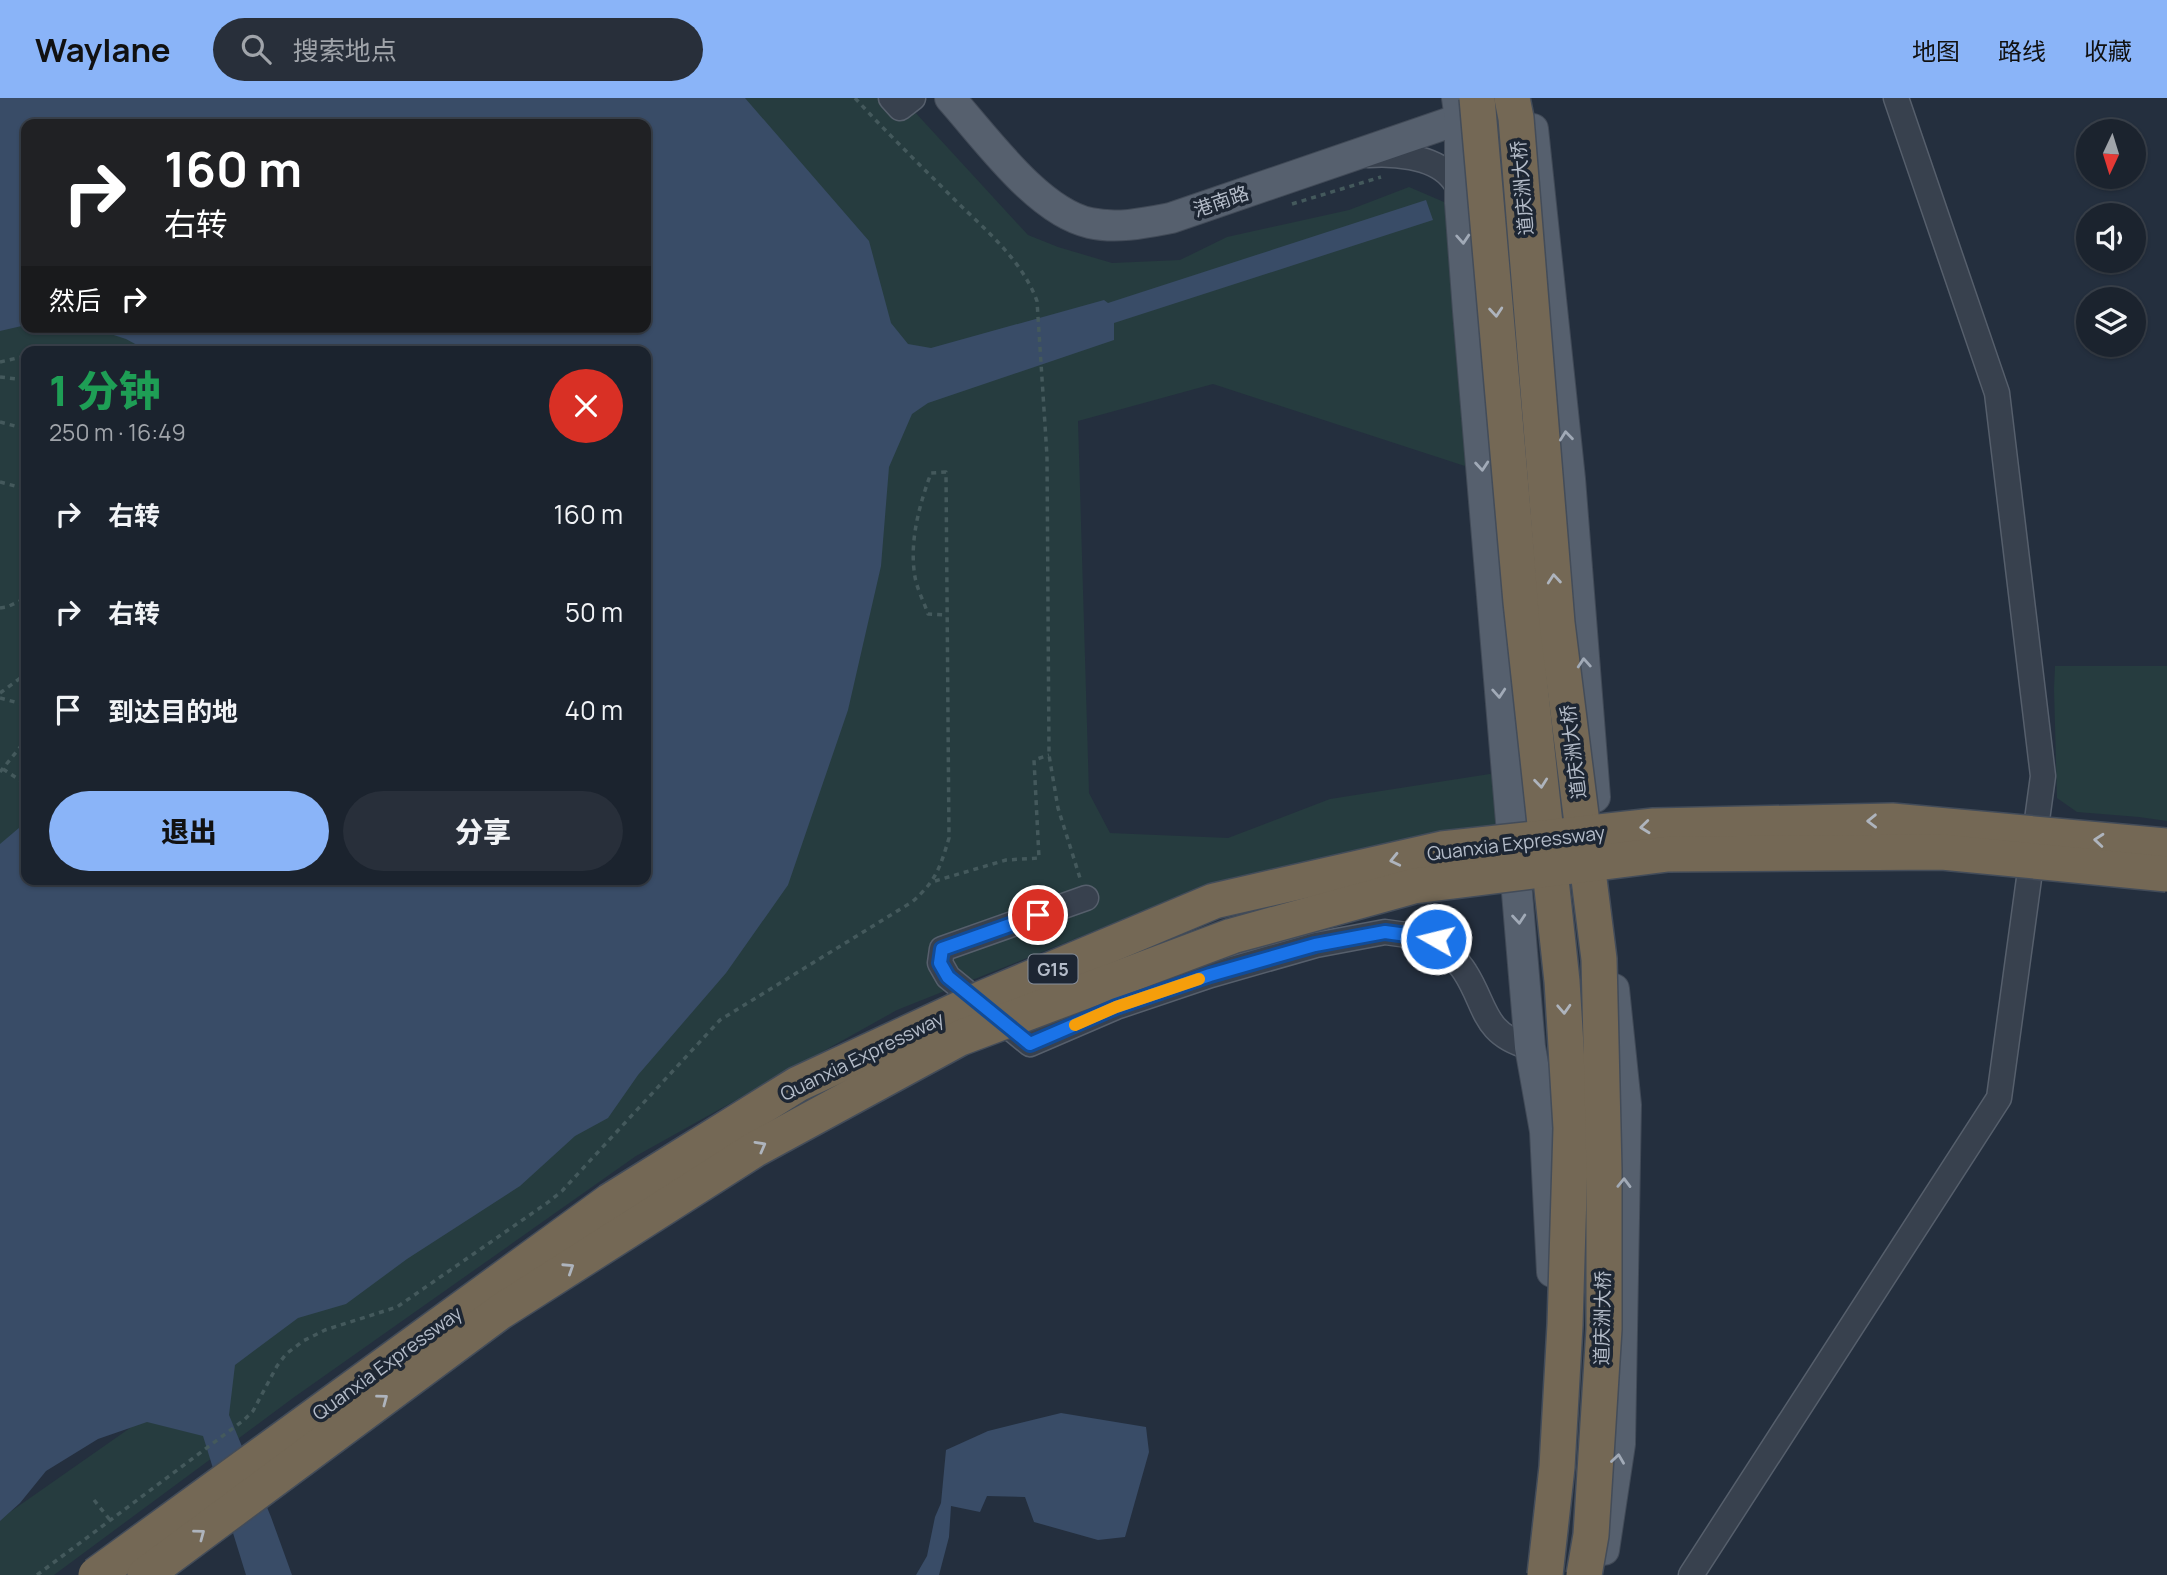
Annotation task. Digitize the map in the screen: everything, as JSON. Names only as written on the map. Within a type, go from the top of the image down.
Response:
[{"type":"highway","name":"道庆洲大桥","points":[[1524,101],[1516,118],[1557,622],[1599,959],[1604,1170],[1604,1329],[1591,1535],[1584,1575]]},
{"type":"highway","name":"道庆洲大桥","points":[[1463,105],[1562,981],[1571,1128],[1565,1325],[1557,1467],[1545,1575]]},
{"type":"highway","name":"Quanxia Expressway","points":[[96,1575],[610,1201],[798,1084],[981,999],[1214,901],[1442,849],[1654,826],[1892,821],[2167,846]]},
{"type":"highway","name":"Quanxia Expressway","points":[[145,1575],[500,1312],[754,1150],[960,1038],[1231,936],[1414,886],[1668,854],[1942,852],[2167,874]]},
{"type":"main road","name":"港南路","points":[[950,98],[1024,181],[1051,206],[1090,223],[1136,225],[1171,218],[1349,157],[1463,105],[1524,101]]},
{"type":"main road","name":"港南路","points":[[972,98],[1037,172],[1063,194],[1089,208],[1129,209],[1169,203],[1488,98]]},
{"type":"main road","points":[[1524,101],[1569,465],[1590,738],[1626,1105],[1620,1444],[1601,1575]]},
{"type":"main road","points":[[1463,105],[1460,190],[1468,311],[1530,1047],[1545,1131],[1553,1292],[1548,1455],[1531,1575]]},
{"type":"street","points":[[891,98],[900,108],[913,98]]},
{"type":"street","points":[[1691,1575],[1999,1098],[2003,1071],[2043,776],[1997,393],[1896,98]]},
{"type":"street","points":[[1349,157],[1382,154],[1415,158],[1449,174],[1460,190]]},
{"type":"street","points":[[1086,898],[942,949],[940,963],[948,977],[1030,1044],[1116,1007],[1210,975],[1315,945],[1385,932],[1436,939],[1465,971],[1483,1011],[1498,1031],[1511,1042],[1530,1047]]},
{"type":"path","points":[[855,98],[1008,253],[1030,284],[1039,311],[1048,456],[1049,755],[1058,808],[1086,898]]},
{"type":"path","points":[[0,362],[21,356]]},
{"type":"path","points":[[0,377],[21,379]]},
{"type":"path","points":[[0,422],[21,428]]},
{"type":"path","points":[[37,1575],[244,1420],[253,1411],[286,1354],[303,1341],[325,1330],[397,1307],[547,1203],[562,1191],[720,1020],[912,902],[933,881],[949,838],[946,472],[930,473],[916,519],[915,578],[928,614],[947,615]]},
{"type":"path","points":[[0,482],[21,488]]},
{"type":"path","points":[[0,608],[21,600]]},
{"type":"path","points":[[0,693],[21,678]]},
{"type":"path","points":[[0,698],[21,704]]},
{"type":"path","points":[[21,746],[1,770],[21,781]]},
{"type":"path","points":[[933,881],[1006,859],[1039,858],[1034,760],[1049,755]]},
{"type":"path","points":[[94,1500],[110,1520]]},
{"type":"green space","points":[[732,98],[902,98],[1028,235],[1112,263],[1180,260],[1227,237],[1349,210],[1409,187],[1444,202],[1471,468],[1213,384],[1078,421],[1089,793],[1110,833],[1228,838],[1330,799],[1496,773],[1495,830],[1165,903],[897,1010],[636,1156],[293,1398],[54,1575],[0,1575],[0,1519],[451,1203],[777,874]]},
{"type":"green space","points":[[21,321],[21,333],[111,333],[154,340],[163,346],[21,346],[21,848],[0,863],[0,324]]},
{"type":"green space","points":[[2055,666],[2167,666],[2167,821],[2077,812],[2057,798]]},
{"type":"water","points":[[0,98],[745,98],[869,241],[891,323],[908,344],[931,348],[1104,300],[1108,303],[1426,200],[1433,220],[1114,323],[1114,340],[928,403],[912,414],[889,467],[881,566],[848,710],[788,885],[726,973],[638,1075],[608,1118],[575,1136],[520,1186],[407,1259],[346,1304],[298,1318],[235,1365],[229,1415],[292,1575],[246,1575],[203,1436],[147,1422],[98,1439],[46,1471],[20,1503],[0,1521],[0,844],[21,826],[21,885],[651,885],[651,346],[139,346],[108,333],[651,333],[651,119],[21,119],[21,326],[0,331]]},
{"type":"water","points":[[1061,1413],[1146,1427],[1149,1452],[1125,1537],[1098,1540],[1034,1522],[1025,1497],[987,1496],[980,1512],[951,1506],[949,1537],[939,1575],[916,1575],[927,1556],[935,1517],[941,1503],[946,1450],[988,1431]]},
{"type":"slow traffic","points":[[1075,1025],[1116,1007],[1199,979]]},
{"type":"route","points":[[1038,915],[942,949],[940,963],[948,977],[1030,1044],[1116,1007],[1210,975],[1315,945],[1385,932],[1436,939]]}]
